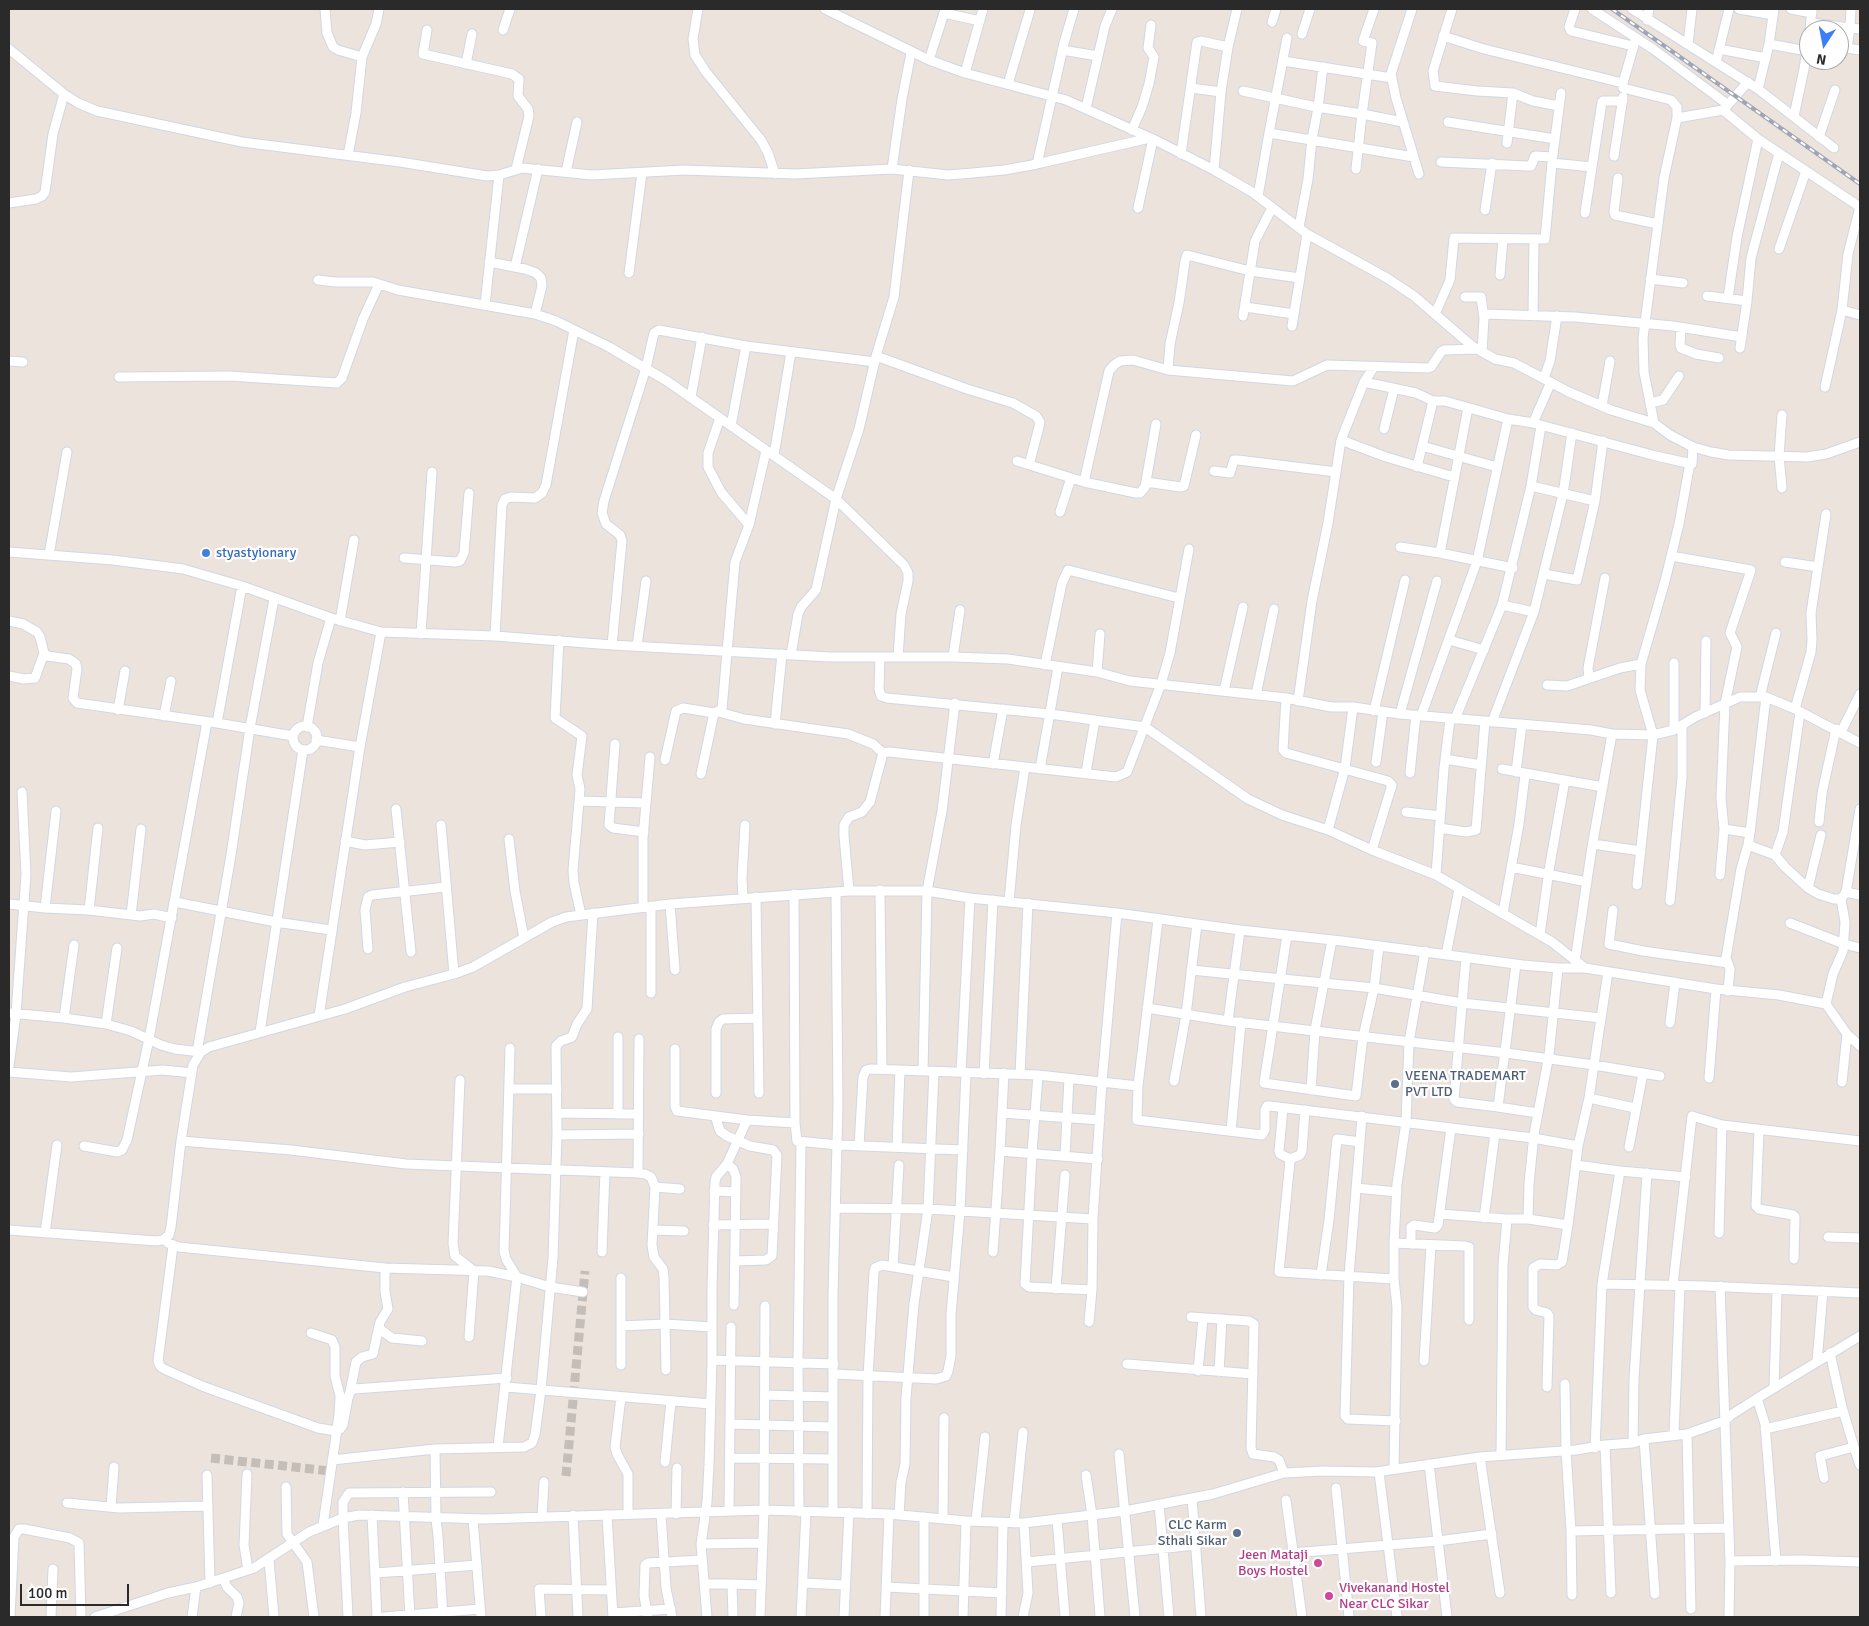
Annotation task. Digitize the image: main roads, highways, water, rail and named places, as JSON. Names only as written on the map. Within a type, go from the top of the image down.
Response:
[{"type":"tunnel","points":[[566,1476],[585,1271]]},
{"type":"tunnel","points":[[211,1458],[330,1471]]},
{"type":"railway","points":[[1612,9],[1860,184]]},
{"type":"place","name":"styastyionary","points":[[206,553]]},
{"type":"place","name":"VEENA TRADEMART PVT LTD","points":[[1395,1084]]},
{"type":"place","name":"CLC Karm Sthali Sikar","points":[[1237,1533]]},
{"type":"place","name":"Jeen Mataji Boys Hostel","points":[[1318,1563]]},
{"type":"place","name":"Vivekanand Hostel Near CLC Sikar","points":[[1329,1596]]}]
